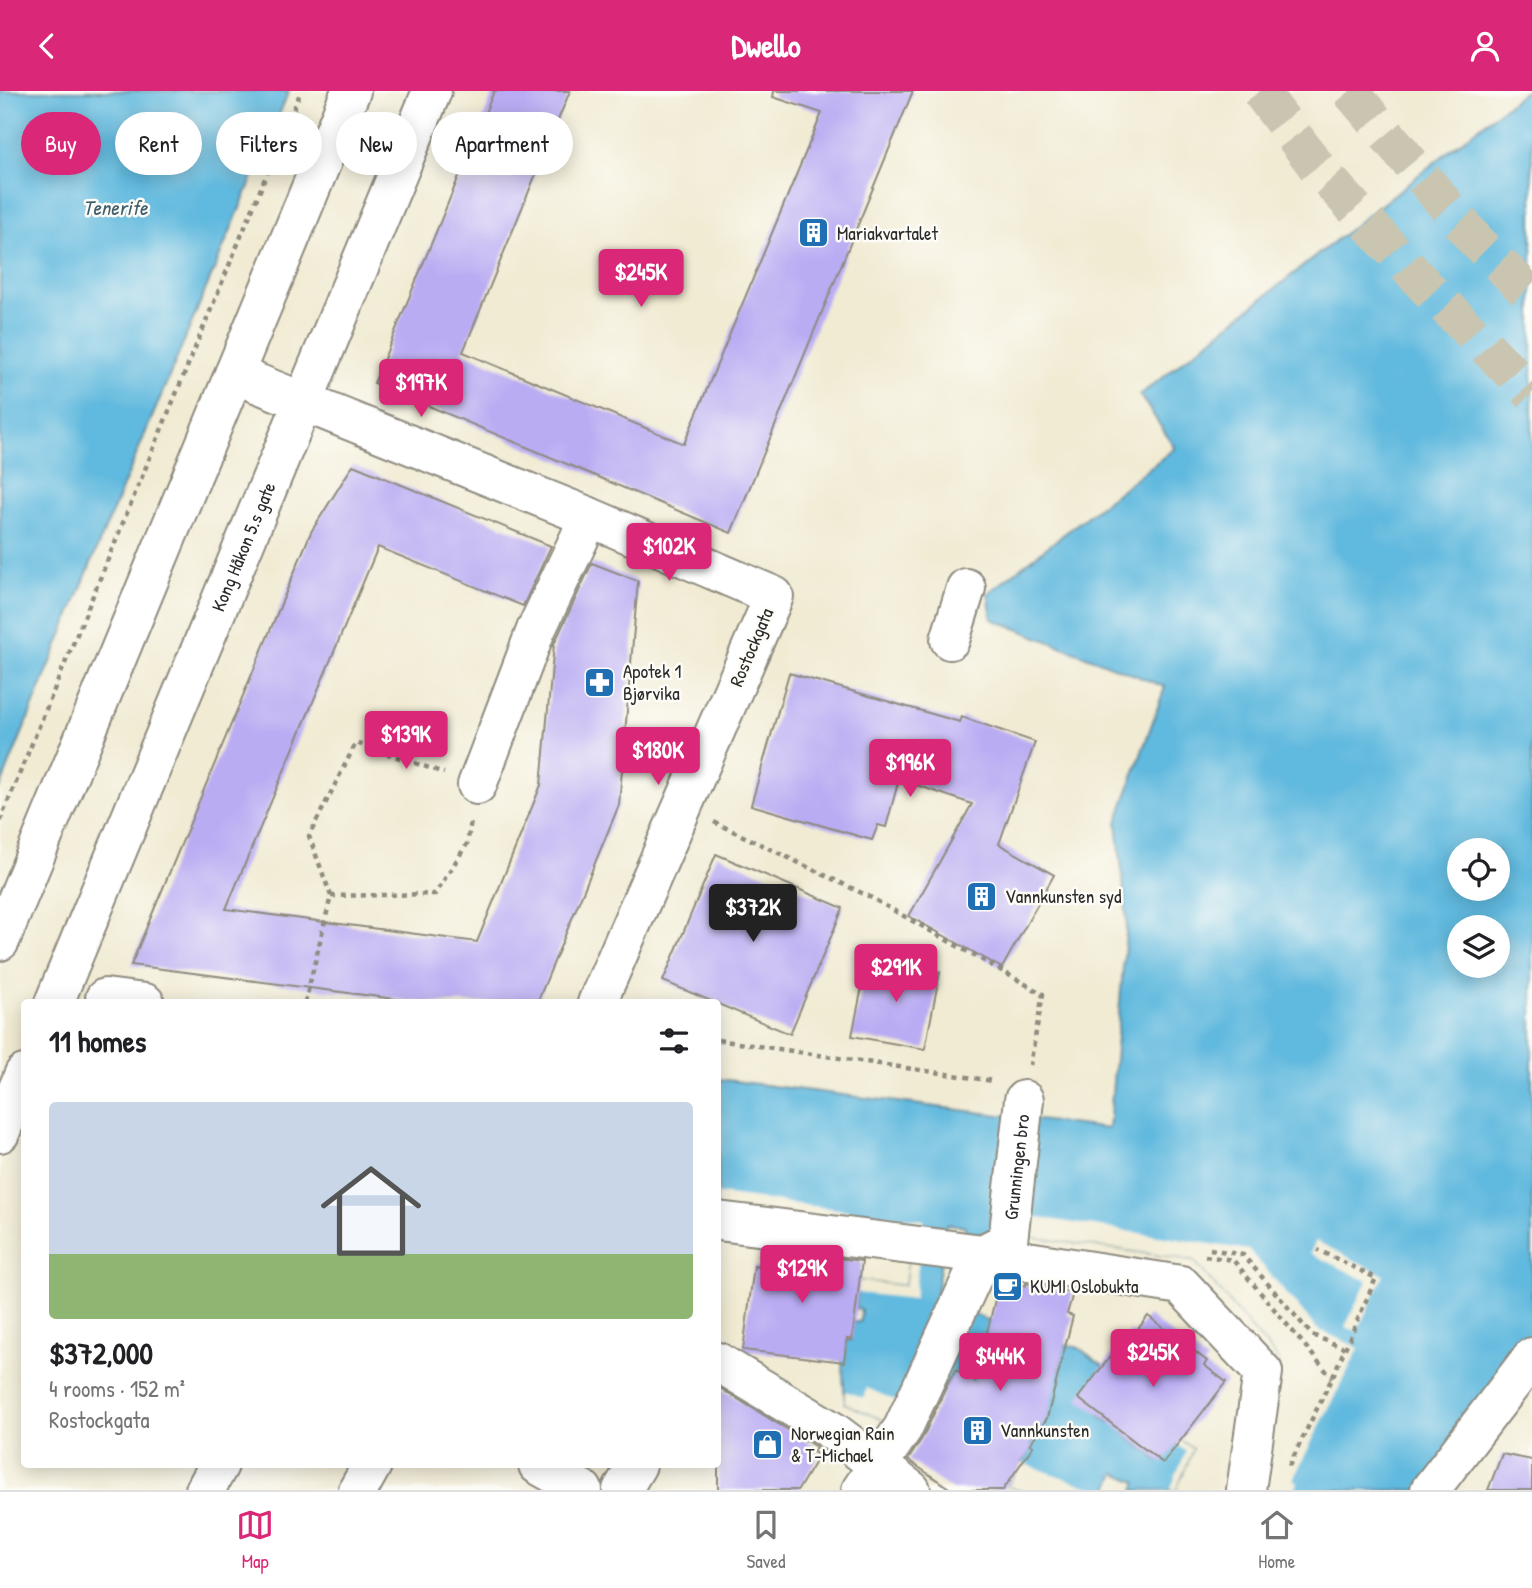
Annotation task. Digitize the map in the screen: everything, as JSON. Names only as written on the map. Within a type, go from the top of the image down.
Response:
[{"type":"main road","points":[[0,941],[351,91]]},
{"type":"main road","name":"Kong Håkon 5.s gate","points":[[56,999],[432,91]]},
{"type":"main road","name":"Rostockgata","points":[[234,374],[587,516],[774,596],[599,999]]},
{"type":"main road","points":[[477,785],[536,630],[580,537],[587,516]]},
{"type":"main road","points":[[950,640],[966,588]]},
{"type":"main road","points":[[105,998],[113,999]]},
{"type":"main road","points":[[0,1133],[21,1081]]},
{"type":"main road","name":"Grunningen bro","points":[[869,1478],[903,1428],[959,1307],[996,1244],[1025,1096]]},
{"type":"main road","points":[[721,1232],[931,1248],[996,1244],[1113,1262],[1181,1285],[1263,1372],[1269,1457],[1246,1490]]},
{"type":"main road","points":[[1430,1490],[1532,1357]]},
{"type":"main road","points":[[721,1364],[834,1432],[869,1478],[911,1490]]},
{"type":"main road","points":[[205,1490],[217,1468]]},
{"type":"main road","points":[[358,1490],[370,1468]]},
{"type":"main road","points":[[543,1468],[583,1490]]},
{"type":"main road","points":[[622,1490],[635,1468]]},
{"type":"path","points":[[0,821],[301,91]]},
{"type":"path","points":[[306,999],[331,896],[309,835],[356,743],[477,785],[467,844],[435,894],[331,896]]},
{"type":"path","points":[[682,807],[868,896],[1043,995],[1025,1096],[721,1041]]},
{"type":"path","points":[[1210,1249],[1243,1255],[1312,1335],[1345,1345]]},
{"type":"path","points":[[1269,1457],[1332,1378],[1376,1278],[1318,1250]]},
{"type":"water","name":"Tenerife","points":[[0,91],[289,91],[280,112],[216,112],[216,175],[254,175],[0,788]]},
{"type":"water","points":[[1525,91],[1532,91],[1532,1339],[1419,1490],[1258,1490],[1280,1361],[1194,1260],[1001,1232],[999,1239],[965,1235],[965,1226],[946,1224],[936,1296],[990,1321],[1059,1370],[1065,1344],[1079,1348],[1103,1366],[1100,1415],[1110,1423],[1114,1420],[1126,1435],[1160,1461],[1174,1444],[1177,1446],[1181,1441],[1193,1449],[1176,1490],[1134,1490],[1137,1482],[1116,1473],[1108,1490],[1020,1490],[1008,1486],[1033,1446],[980,1386],[956,1370],[914,1433],[845,1403],[842,1361],[847,1339],[851,1340],[854,1322],[860,1322],[861,1310],[856,1309],[859,1281],[905,1286],[909,1257],[721,1211],[721,1079],[1109,1129],[1127,921],[1117,822],[1165,687],[992,619],[988,593],[1175,448],[1140,395]]},
{"type":"pier","points":[[721,1194],[924,1220],[922,1233],[721,1210]]},
{"type":"pier","points":[[1003,1212],[1249,1250],[1317,1329],[1359,1348],[1293,1479],[1298,1483],[1294,1490],[1258,1490],[1280,1361],[1194,1260],[1000,1232]]},
{"type":"pier","points":[[1316,1241],[1384,1275],[1357,1331],[1345,1327],[1367,1281],[1310,1253]]},
{"type":"pier","points":[[909,1257],[919,1258],[914,1299],[858,1293],[859,1281],[905,1286]]},
{"type":"pier","points":[[867,1388],[903,1404],[891,1423],[845,1403],[845,1391],[863,1398]]},
{"type":"pier","points":[[1181,1441],[1193,1449],[1176,1490],[1170,1490],[1186,1452],[1178,1445]]},
{"type":"pier","points":[[1022,1463],[1098,1490],[1020,1490],[1008,1486]]},
{"type":"building","name":"Mariakvartalet","points":[[494,91],[570,91],[561,112],[485,112]]},
{"type":"building","name":"Mariakvartalet","points":[[774,91],[913,91],[731,533],[374,383],[459,175],[536,175],[463,352],[684,444],[822,113],[773,97]]},
{"type":"building","points":[[353,465],[551,546],[523,606],[378,547],[226,909],[477,942],[541,785],[554,644],[592,563],[638,581],[619,805],[539,999],[395,999],[131,965],[311,532]]},
{"type":"building","points":[[789,673],[960,722],[962,717],[1035,742],[999,844],[1054,875],[1002,968],[909,916],[972,804],[899,779],[886,827],[878,825],[872,840],[751,805]]},
{"type":"building","points":[[716,854],[843,908],[790,1034],[721,1005],[721,999],[706,999],[663,981]]},
{"type":"building","points":[[868,958],[940,972],[925,1049],[852,1036]]},
{"type":"building","points":[[761,1248],[862,1261],[852,1340],[847,1339],[844,1362],[743,1350],[754,1266],[759,1267]]},
{"type":"building","points":[[1000,1279],[1073,1293],[1067,1314],[1073,1316],[1047,1418],[1030,1444],[1033,1446],[1003,1490],[952,1490],[908,1460],[923,1437],[956,1370],[975,1382]]},
{"type":"building","points":[[1148,1316],[1207,1361],[1204,1365],[1226,1382],[1163,1463],[1078,1398],[1130,1331],[1134,1334]]},
{"type":"building","points":[[721,1389],[816,1447],[813,1452],[819,1455],[798,1490],[718,1490],[718,1468],[721,1468]]},
{"type":"building","points":[[1502,1454],[1532,1460],[1532,1490],[1488,1490]]},
{"type":"tunnel","points":[[1260,91],[1317,167],[1426,287],[1532,393]]},
{"type":"tunnel","points":[[1350,91],[1476,241],[1532,296]]},
{"type":"place","name":"Mariakvartalet","points":[[814,233]]},
{"type":"place","name":"Apotek 1 Bjørvika","points":[[600,682]]},
{"type":"place","name":"Vannkunsten syd","points":[[982,896]]},
{"type":"place","name":"KUMI Oslobukta","points":[[1007,1286]]},
{"type":"place","name":"Vannkunsten","points":[[977,1430]]},
{"type":"place","name":"Norwegian Rain & T-Michael","points":[[768,1444]]}]
